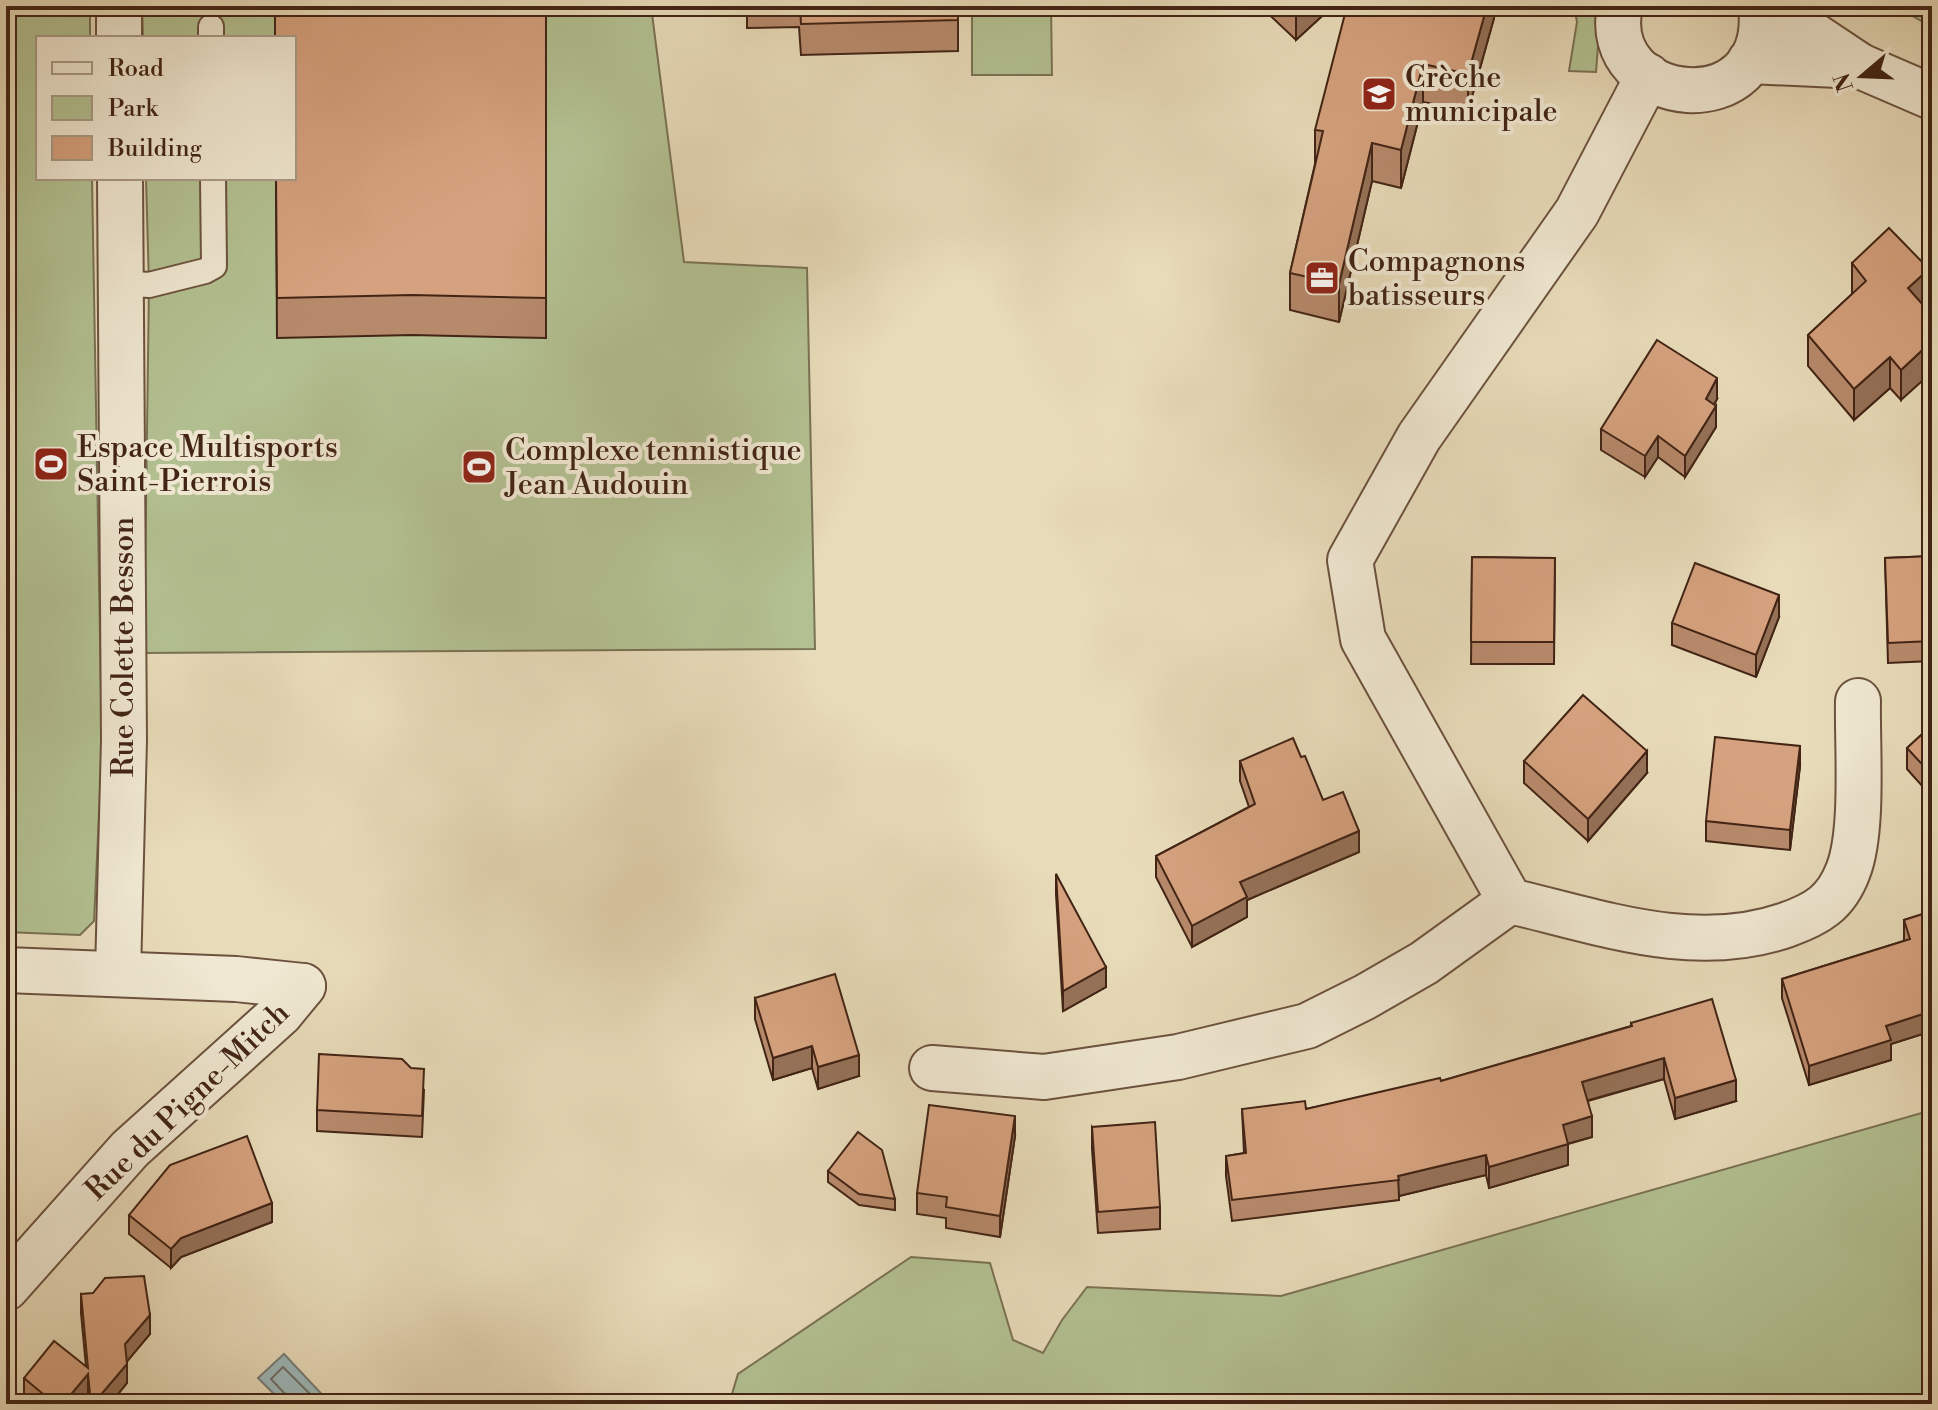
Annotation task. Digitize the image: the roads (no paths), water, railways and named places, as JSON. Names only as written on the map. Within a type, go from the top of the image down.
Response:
[{"type":"street","points":[[119,6],[119,36]]},
{"type":"street","points":[[1620,6],[1620,30],[1625,49],[1636,67],[1674,90],[1696,92],[1727,82],[1750,61],[1759,42],[1763,21],[1761,6]]},
{"type":"street","points":[[1770,6],[1860,66],[1932,97]]},
{"type":"street","points":[[1750,61],[1860,66]]},
{"type":"street","points":[[1648,76],[1577,212],[1419,437],[1350,560],[1363,639],[1510,901],[1682,939],[1747,935],[1803,919],[1832,901],[1848,870],[1856,836],[1858,701]]},
{"type":"street","name":"Rue Colette Besson","points":[[118,973],[124,740],[120,180]]},
{"type":"street","points":[[932,1068],[1044,1077],[1178,1057],[1307,1026],[1424,963],[1510,901]]},
{"type":"street","points":[[6,970],[118,973]]},
{"type":"street","name":"Rue du Pigne-Mitch","points":[[6,1288],[130,1149],[280,1014],[303,986],[118,973]]},
{"type":"lane","points":[[121,283],[149,285],[214,266],[213,180]]},
{"type":"water","points":[[284,1354],[331,1404],[284,1404],[258,1378]]},
{"type":"place","name":"Crèche municipale","points":[[1379,94]]},
{"type":"place","name":"Compagnons batisseurs","points":[[1322,278]]},
{"type":"place","name":"Espace Multisports Saint-Pierrois","points":[[51,464]]},
{"type":"place","name":"Complexe tennistique Jean Audouin","points":[[479,467]]}]
